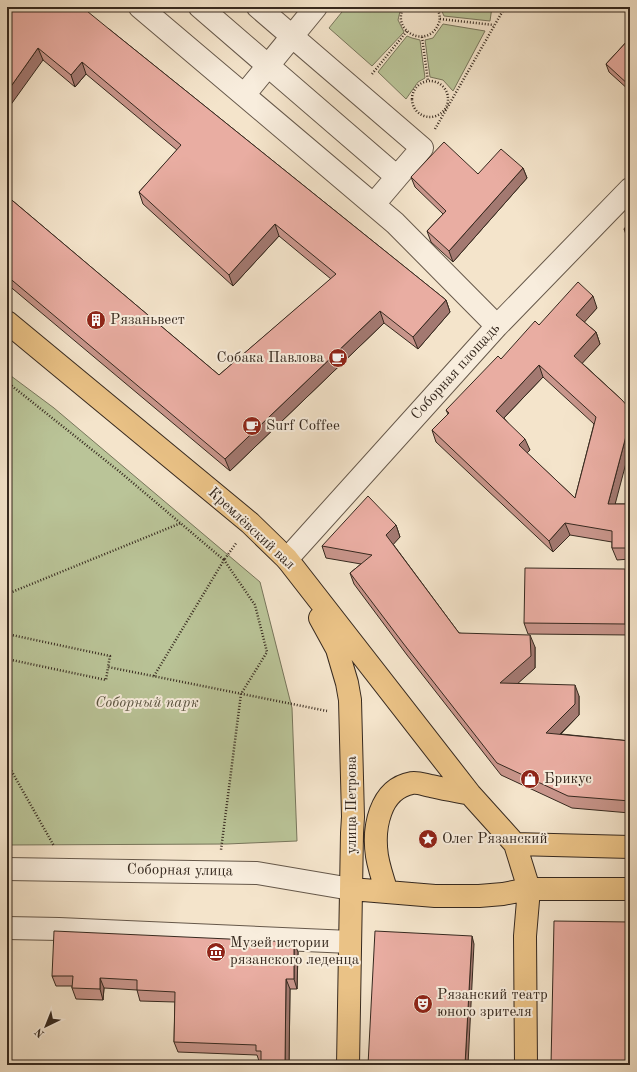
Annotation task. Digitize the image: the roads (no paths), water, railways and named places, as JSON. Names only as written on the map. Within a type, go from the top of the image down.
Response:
[{"type":"main road","name":"Кремлёвский вал","points":[[7,322],[250,523],[287,559],[470,794]]},
{"type":"main road","name":"улица Петрова","points":[[287,559],[337,649],[347,683],[351,715],[353,817],[348,1065]]},
{"type":"main road","points":[[387,892],[380,873],[377,854],[376,836],[378,818],[381,809],[391,795],[404,786],[414,783],[470,794],[515,844],[529,889],[525,936],[526,1065]]},
{"type":"main road","points":[[353,817],[378,818]]},
{"type":"main road","points":[[515,844],[630,847]]},
{"type":"main road","points":[[351,889],[435,896],[479,896],[503,894],[529,889],[630,889]]},
{"type":"street","points":[[140,7],[374,204],[395,223],[497,326]]},
{"type":"street","points":[[200,7],[397,177]]},
{"type":"street","points":[[258,7],[422,148],[374,204]]},
{"type":"street","points":[[244,95],[316,7]]},
{"type":"street","name":"Соборная площадь","points":[[287,559],[497,326],[630,190]]},
{"type":"street","name":"Соборная улица","points":[[7,869],[257,873],[351,889]]},
{"type":"street","points":[[7,928],[350,942]]},
{"type":"place","name":"Рязаньвест","points":[[96,320]]},
{"type":"place","name":"Собака Павлова","points":[[338,358]]},
{"type":"place","name":"Surf Coffee","points":[[252,426]]},
{"type":"place","name":"Брикус","points":[[530,779]]},
{"type":"place","name":"Олег Рязанский","points":[[428,839]]},
{"type":"place","name":"Музей истории рязанского леденца","points":[[216,952]]},
{"type":"place","name":"Рязанский театр юного зрителя","points":[[423,1004]]},
{"type":"park label","name":"Соборный парк","points":[[147,703]]}]
